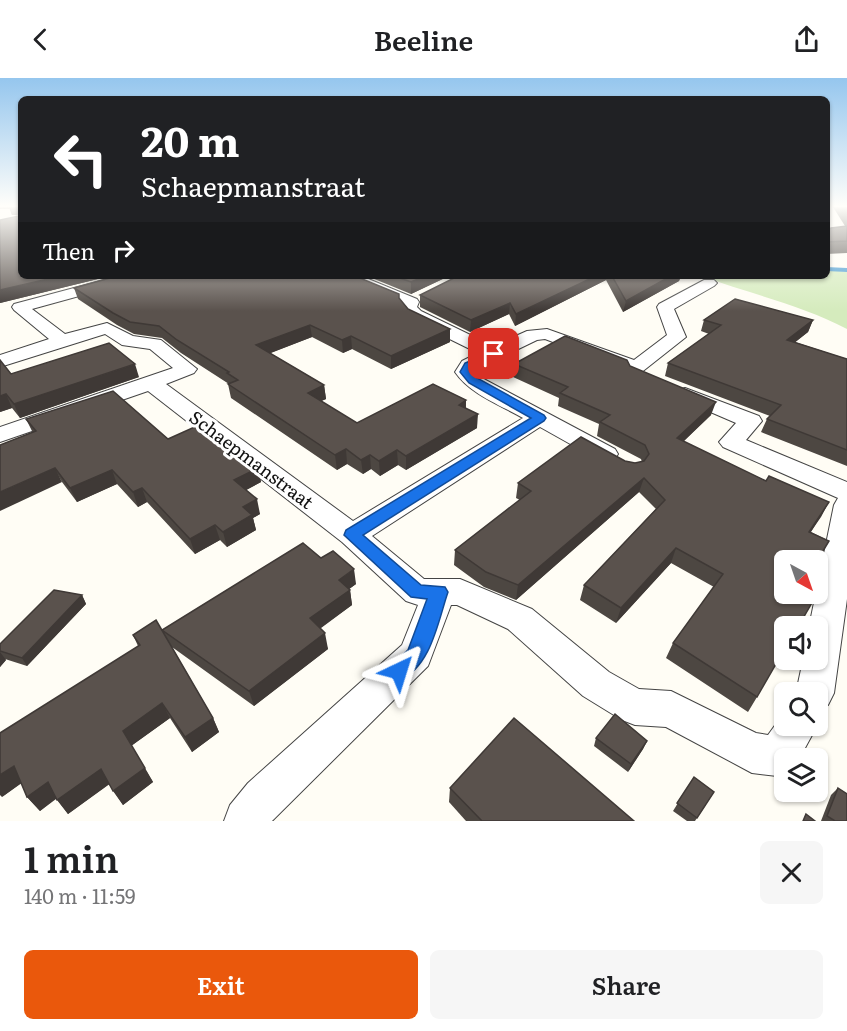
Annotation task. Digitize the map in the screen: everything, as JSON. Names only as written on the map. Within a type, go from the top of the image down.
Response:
[{"type":"street","points":[[0,312],[125,279]]},
{"type":"street","points":[[355,279],[411,302]]},
{"type":"street","points":[[709,283],[665,307],[677,337],[636,367],[635,373],[751,421],[731,442],[847,492]]},
{"type":"street","points":[[429,293],[411,302],[409,308],[415,315],[494,354]]},
{"type":"street","points":[[20,307],[62,342]]},
{"type":"street","points":[[0,361],[107,328],[128,341],[155,344],[187,369],[0,435]]},
{"type":"street","points":[[621,462],[473,381],[465,372],[469,365],[533,335],[547,334],[636,367]]},
{"type":"street","name":"Schaepmanstraat","points":[[151,383],[352,535],[417,592],[460,592],[520,619],[596,684],[635,707],[671,709],[752,753],[777,756],[791,736]]},
{"type":"street","points":[[352,535],[540,418]]},
{"type":"street","points":[[817,682],[847,505]]},
{"type":"street","points":[[246,821],[264,798],[416,655],[439,592]]},
{"type":"green space","points":[[830,270],[847,272],[847,329],[794,306],[711,279],[830,279]]},
{"type":"building","points":[[0,242],[18,242],[18,279],[48,279],[0,290]]},
{"type":"building","points":[[106,279],[362,279],[399,294],[399,298],[408,309],[450,329],[391,356],[351,336],[342,340],[310,325],[256,345],[324,385],[308,393],[357,423],[433,384],[466,400],[459,405],[478,414],[406,456],[397,450],[379,461],[370,455],[361,460],[346,449],[335,455],[228,384],[238,380],[159,326],[130,322],[74,288]]},
{"type":"building","points":[[402,279],[418,279],[411,282]]},
{"type":"building","points":[[452,279],[590,279],[516,314],[510,303],[471,320],[420,295]]},
{"type":"building","points":[[614,279],[666,279],[626,301]]},
{"type":"building","points":[[735,299],[813,320],[787,340],[847,359],[847,450],[767,419],[781,405],[668,363],[721,325],[704,320]]},
{"type":"building","points":[[565,336],[627,360],[630,366],[716,402],[677,438],[766,481],[769,476],[829,502],[809,532],[829,541],[824,550],[774,550],[774,604],[811,604],[804,616],[774,616],[774,667],[757,697],[673,643],[723,574],[676,548],[621,608],[584,585],[665,500],[644,478],[518,585],[486,572],[455,550],[531,491],[518,483],[581,437],[625,461],[635,463],[644,461],[649,454],[645,445],[600,422],[610,415],[560,393],[568,387],[514,364]]},
{"type":"building","points":[[109,343],[135,364],[14,404],[6,394],[0,396],[0,360],[11,374]]},
{"type":"building","points":[[113,391],[168,439],[201,424],[258,468],[234,480],[257,499],[243,507],[252,515],[223,532],[215,525],[190,539],[142,488],[133,492],[112,470],[70,488],[55,468],[0,492],[0,445],[36,431],[26,419]]},
{"type":"building","points":[[303,543],[321,558],[333,551],[354,569],[339,580],[350,590],[310,618],[325,633],[249,691],[162,630]]},
{"type":"building","points":[[54,590],[82,595],[22,658],[0,651],[0,644]]},
{"type":"building","points":[[156,620],[213,718],[185,737],[162,703],[123,731],[145,768],[113,791],[101,769],[57,800],[48,782],[27,797],[14,766],[0,775],[0,733],[140,645],[133,635]]},
{"type":"building","points":[[615,714],[647,741],[631,764],[596,738]]},
{"type":"building","points":[[514,718],[634,821],[482,821],[450,788]]},
{"type":"building","points":[[694,777],[714,792],[697,818],[677,803]]},
{"type":"building","points":[[838,788],[847,794],[847,821],[835,821],[827,816]]},
{"type":"building","points":[[806,814],[815,821],[803,821]]},
{"type":"waterway","points":[[830,269],[847,270]]},
{"type":"route","points":[[399,671],[416,655],[439,592],[417,592],[352,535],[540,418],[473,381],[465,372],[469,365],[494,354]]}]
